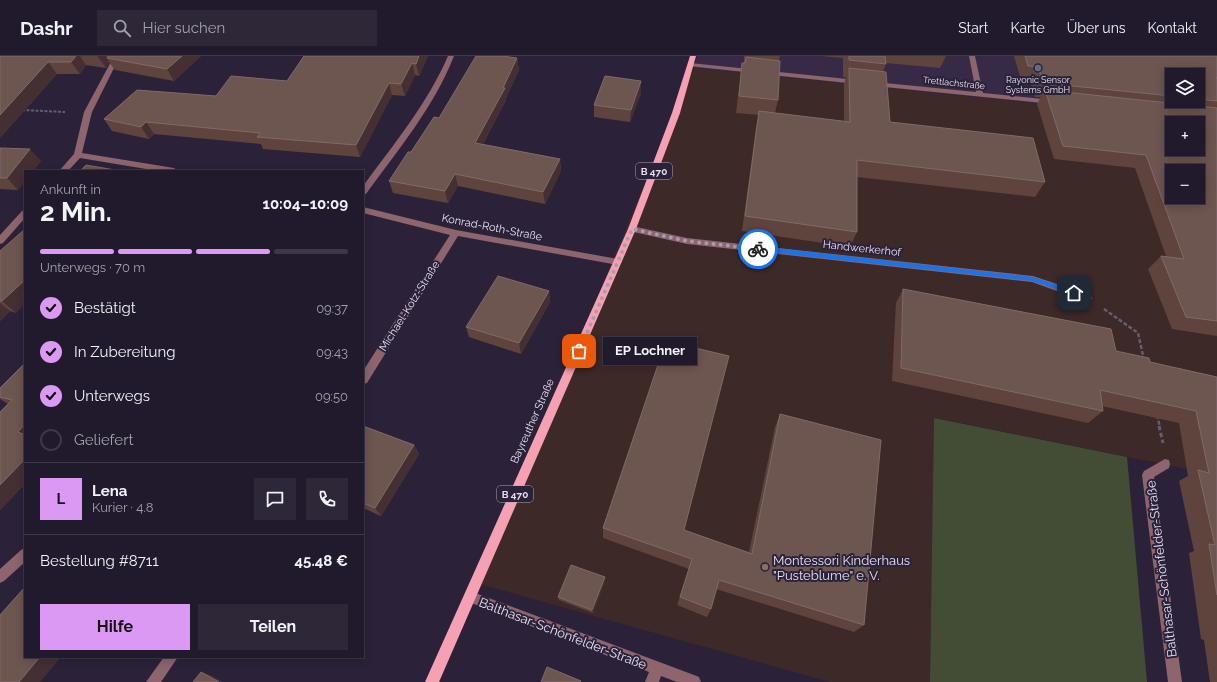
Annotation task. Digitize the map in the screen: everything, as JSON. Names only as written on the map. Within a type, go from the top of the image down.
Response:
[{"type":"main road","name":"Bayreuther Straße","points":[[432,682],[632,229],[676,113],[692,56]]},
{"type":"street","points":[[64,170],[78,155],[88,112],[117,56]]},
{"type":"street","points":[[364,191],[421,114],[444,74],[451,56]]},
{"type":"street","points":[[972,56],[980,94]]},
{"type":"street","name":"Trettlachstraße","points":[[690,65],[1059,103]]},
{"type":"street","points":[[78,155],[168,170]]},
{"type":"street","name":"Konrad-Roth-Straße","points":[[364,210],[456,233],[618,262]]},
{"type":"street","points":[[0,241],[24,214]]},
{"type":"street","name":"Handwerkerhof","points":[[632,229],[687,241],[1033,279],[1087,298]]},
{"type":"street","name":"Michael-Kotz-Straße","points":[[364,378],[456,233]]},
{"type":"street","name":"Balthasar-Schönfelder-Straße","points":[[1165,464],[1148,475],[1175,682]]},
{"type":"street","points":[[0,577],[24,555]]},
{"type":"street","name":"Balthasar-Schönfelder-Straße","points":[[470,597],[694,682]]},
{"type":"street","points":[[153,682],[171,658]]},
{"type":"street","name":"Balthasar-Schönfelder-Straße","points":[[652,682],[657,669]]},
{"type":"path","points":[[16,110],[88,112]]},
{"type":"path","points":[[1087,298],[1138,333],[1145,363]]},
{"type":"path","points":[[1155,408],[1164,446],[1165,464]]},
{"type":"shaded area","points":[[697,56],[1217,56],[1217,122],[1205,121],[1205,116],[1165,117],[694,68]]},
{"type":"shaded area","points":[[694,68],[1165,117],[1165,156],[1205,156],[1205,121],[1217,122],[1217,475],[935,418],[930,682],[830,682],[476,583]]},
{"type":"green space","points":[[934,418],[1127,457],[1147,682],[930,682]]},
{"type":"building","points":[[0,56],[76,56],[71,62],[48,62],[0,115]]},
{"type":"building","points":[[108,56],[182,56],[167,69],[107,58]]},
{"type":"building","points":[[304,56],[419,56],[416,64],[412,63],[401,84],[389,83],[356,145],[257,137],[260,133],[146,122],[141,127],[104,119],[137,90],[216,96],[231,76],[287,81]]},
{"type":"building","points":[[476,56],[502,56],[517,58],[503,88],[505,88],[475,143],[560,159],[543,192],[455,174],[445,191],[389,181],[408,152],[411,152],[434,117],[439,118]]},
{"type":"building","points":[[849,56],[885,56],[886,64],[849,60]]},
{"type":"building","points":[[1025,56],[1217,56],[1217,101],[1205,100],[1205,68],[1165,68],[1165,95],[1043,83],[1038,67],[1028,66]]},
{"type":"building","points":[[746,57],[780,61],[778,100],[739,96],[742,63],[745,63]]},
{"type":"building","points":[[849,68],[886,72],[890,122],[1033,138],[1045,182],[857,160],[857,232],[745,216],[759,111],[850,122]]},
{"type":"building","points":[[605,76],[641,81],[631,110],[594,105]]},
{"type":"building","points":[[1045,90],[1165,103],[1165,108],[1205,108],[1205,107],[1217,108],[1217,321],[1186,317],[1161,256],[1184,259],[1146,155],[1063,146]]},
{"type":"building","points":[[0,148],[30,149],[7,178],[0,178]]},
{"type":"building","points":[[86,165],[115,170],[81,170]]},
{"type":"building","points":[[24,230],[24,281],[2,301],[0,301],[0,251]]},
{"type":"building","points":[[498,276],[549,291],[519,343],[466,327]]},
{"type":"building","points":[[903,289],[1111,329],[1116,351],[1149,358],[1150,362],[1217,377],[1217,595],[1209,544],[1215,545],[1198,470],[1209,473],[1196,411],[1100,390],[1103,411],[901,368]]},
{"type":"building","points":[[666,341],[729,356],[684,530],[752,554],[780,414],[881,440],[864,625],[719,580],[711,609],[680,597],[692,559],[603,528]]},
{"type":"building","points":[[24,364],[24,425],[18,432],[24,435],[24,460],[0,485],[0,412],[12,400],[0,397],[0,388]]},
{"type":"building","points":[[364,426],[414,445],[375,508],[364,503]]},
{"type":"building","points":[[571,565],[605,577],[592,610],[558,597]]},
{"type":"building","points":[[24,588],[24,658],[39,658],[19,682],[0,682],[0,615]]},
{"type":"building","points":[[547,667],[581,681],[541,682]]},
{"type":"building","points":[[201,672],[219,682],[193,682]]},
{"type":"way so far","points":[[579,351],[632,229],[687,241],[758,249]]},
{"type":"place","name":"Rayonic Sensor Systems GmbH","points":[[1038,68]]},
{"type":"place","name":"EP Lochner","points":[[579,351]]},
{"type":"place","name":"Montessori Kinderhaus \"Pusteblume\" e. V.","points":[[765,567]]},
{"type":"route","points":[[758,249],[1033,279],[1074,293]]}]
